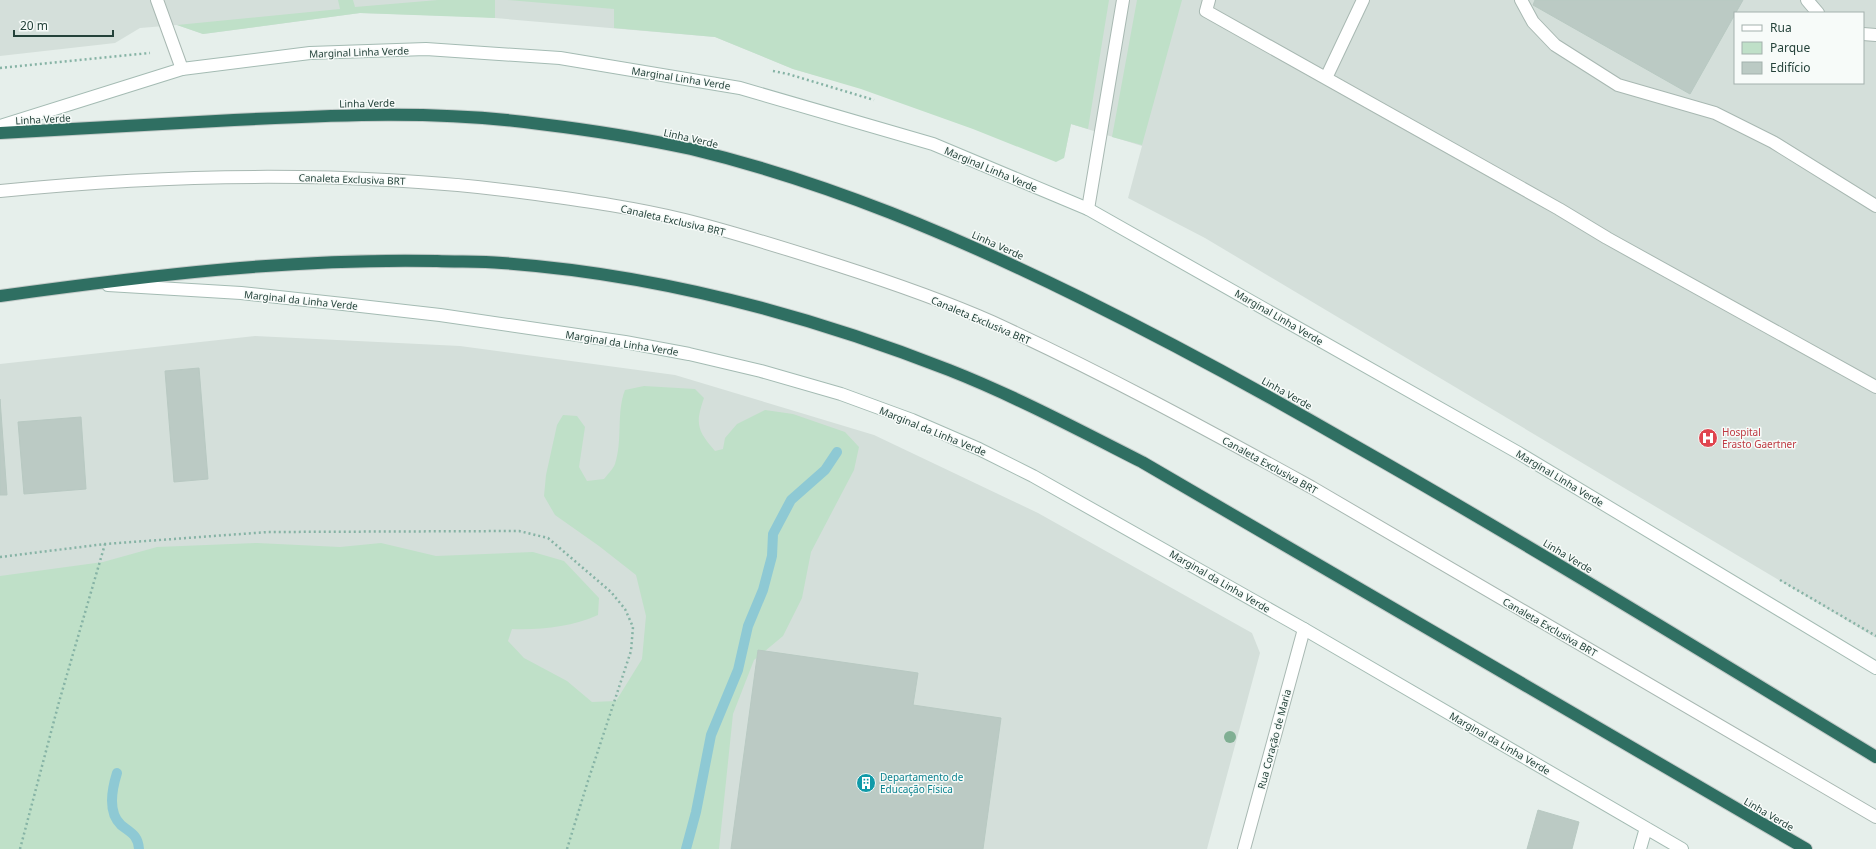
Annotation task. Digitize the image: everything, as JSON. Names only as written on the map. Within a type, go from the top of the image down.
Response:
[{"type":"highway","name":"Linha Verde","points":[[0,133],[321,116],[394,114],[469,116],[608,133],[690,149],[848,196],[920,223],[1022,269],[1216,368],[1427,486],[1876,757]]},
{"type":"highway","name":"Linha Verde","points":[[0,296],[225,269],[325,262],[406,261],[501,263],[598,274],[708,294],[792,315],[951,371],[1050,415],[1142,462],[1806,849]]},
{"type":"main road","points":[[157,0],[182,70]]},
{"type":"main road","points":[[1088,209],[1124,0]]},
{"type":"main road","points":[[1209,0],[1206,11],[1607,238],[1876,387]]},
{"type":"main road","points":[[1326,78],[1363,0]]},
{"type":"main road","points":[[1521,0],[1533,22],[1555,45],[1618,85],[1715,113],[1773,142],[1876,206]]},
{"type":"main road","points":[[1807,0],[1817,12]]},
{"type":"main road","points":[[1864,34],[1876,35]]},
{"type":"main road","name":"Marginal Linha Verde","points":[[0,126],[182,70],[310,53],[418,50],[560,58],[740,88],[933,144],[1088,209],[1517,452],[1876,668]]},
{"type":"main road","name":"Canaleta Exclusiva BRT","points":[[0,191],[162,179],[279,176],[392,180],[494,189],[598,203],[685,220],[787,249],[891,283],[990,321],[1110,379],[1216,434],[1310,487],[1876,817]]},
{"type":"main road","name":"Marginal da Linha Verde","points":[[91,284],[241,294],[440,315],[625,342],[689,354],[761,371],[841,394],[912,420],[979,449],[1099,512],[1304,628],[1682,849]]},
{"type":"main road","name":"Rua Coração de Maria","points":[[1244,849],[1304,628]]},
{"type":"main road","points":[[1640,849],[1646,828]]},
{"type":"path","points":[[0,68],[120,55]]},
{"type":"path","points":[[767,70],[788,74],[875,100]]},
{"type":"path","points":[[0,557],[106,544],[268,532],[519,531],[548,538],[611,592],[625,609],[633,626],[631,652],[589,776],[567,849]]},
{"type":"path","points":[[20,849],[57,710],[106,544]]},
{"type":"path","points":[[1779,580],[1876,636]]},
{"type":"shaded area","name":"Hospital Erasto Gaertner","points":[[0,0],[1876,0],[1876,638],[1205,238],[1128,198],[1142,146],[1071,124],[1064,158],[972,128],[861,88],[793,69],[715,37],[483,17],[360,13],[203,34],[177,25],[140,28],[115,43],[0,56]]},
{"type":"shaded area","points":[[255,336],[460,346],[675,375],[874,435],[1038,513],[1252,633],[1260,653],[1207,849],[0,849],[0,364]]},
{"type":"green space","points":[[338,0],[353,0],[355,7],[438,0],[495,0],[495,18],[360,13],[203,34],[177,25],[340,9]]},
{"type":"green space","points":[[507,0],[1109,0],[1088,129],[1071,124],[1064,158],[1056,162],[973,129],[861,89],[793,69],[715,37],[614,28],[614,9]]},
{"type":"green space","points":[[1137,0],[1182,0],[1142,145],[1112,137]]},
{"type":"green space","points":[[644,386],[695,389],[704,398],[699,414],[699,426],[704,438],[715,451],[723,449],[725,438],[737,424],[765,410],[793,414],[845,432],[859,447],[854,470],[811,552],[802,598],[783,636],[754,660],[733,714],[719,849],[0,849],[0,576],[103,562],[157,547],[257,543],[340,547],[381,543],[436,556],[533,552],[564,561],[599,598],[598,615],[556,627],[512,629],[508,641],[524,658],[567,681],[592,702],[616,701],[642,659],[646,616],[636,575],[599,546],[555,515],[544,496],[546,475],[557,425],[563,415],[577,416],[585,427],[579,467],[587,481],[604,479],[615,464],[619,446],[622,399],[625,390]]},
{"type":"building","points":[[1535,0],[1743,0],[1736,12],[1734,12],[1734,16],[1690,94],[1533,5]]},
{"type":"building","points":[[199,368],[208,479],[174,482],[165,371]]},
{"type":"building","points":[[0,399],[7,495],[0,495]]},
{"type":"building","points":[[81,417],[86,489],[24,494],[18,422]]},
{"type":"building","name":"Departamento de Educação Física","points":[[758,650],[918,673],[913,705],[1001,718],[983,849],[731,849]]},
{"type":"building","points":[[1538,810],[1579,822],[1572,849],[1527,849]]},
{"type":"waterway","points":[[686,849],[696,812],[711,735],[738,670],[748,626],[763,590],[772,556],[773,534],[791,500],[825,470],[837,452]]},
{"type":"waterway","points":[[117,773],[112,793],[112,807],[114,814],[121,825],[136,837],[139,849]]},
{"type":"place","name":"Hospital Erasto Gaertner","points":[[1708,438]]},
{"type":"place","name":"Departamento de Educação Física","points":[[866,783]]}]
